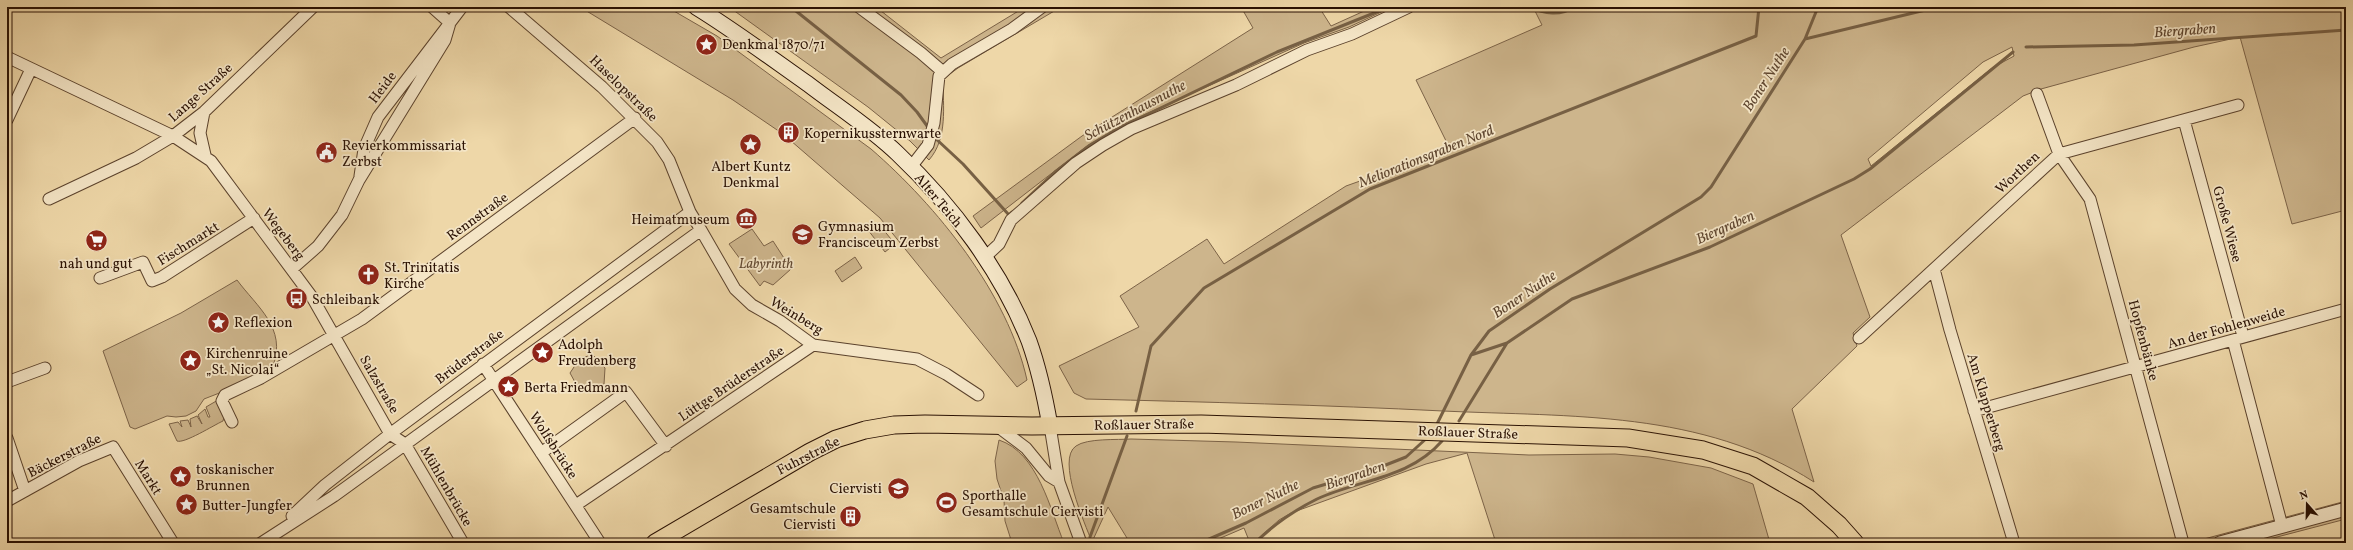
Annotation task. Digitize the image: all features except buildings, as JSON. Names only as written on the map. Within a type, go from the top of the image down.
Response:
[{"type":"main road","name":"Alter Teich","points":[[696,7],[750,43],[880,138],[911,167],[954,216],[984,258],[1009,298],[1029,341],[1041,383],[1050,426]]},
{"type":"main road","name":"Fuhrstraße","points":[[655,543],[786,465],[836,439],[865,430],[894,425],[925,424],[1050,426]]},
{"type":"main road","name":"Roßlauer Straße","points":[[1050,426],[1201,424],[1628,438],[1670,443],[1717,453],[1753,466],[1788,484],[1822,510],[1855,543]]},
{"type":"street","name":"Lange Straße","points":[[49,199],[129,161],[173,136],[204,112],[313,7]]},
{"type":"street","points":[[432,7],[450,23]]},
{"type":"street","name":"Heide","points":[[359,180],[364,149],[378,117],[462,7]]},
{"type":"street","name":"Haselopstraße","points":[[509,7],[545,36],[635,118],[663,151],[690,212]]},
{"type":"street","points":[[859,7],[921,53],[943,72]]},
{"type":"street","points":[[911,167],[925,150],[929,139],[934,123],[937,81],[943,72],[963,57],[1012,29],[1042,7]]},
{"type":"street","points":[[984,258],[999,244],[1011,220],[1076,163],[1103,144],[1131,130],[1236,85],[1307,50],[1352,34],[1409,7]]},
{"type":"street","name":"Heide","points":[[292,268],[331,232],[342,215],[359,180],[446,40],[450,23]]},
{"type":"street","name":"Wegeberg","points":[[7,57],[173,136],[205,155],[222,174],[292,268],[335,334]]},
{"type":"street","points":[[7,120],[31,69]]},
{"type":"street","name":"Hopfenbänke","points":[[2037,94],[2059,154],[2090,199],[2183,543]]},
{"type":"street","name":"Worthen","points":[[1859,338],[2059,154],[2238,105]]},
{"type":"street","name":"Wegeberg","points":[[204,112],[200,133],[205,155]]},
{"type":"street","name":"Rennstraße","points":[[335,334],[362,319],[635,118]]},
{"type":"street","name":"Große Wiese","points":[[2184,120],[2238,338],[2282,526]]},
{"type":"street","name":"Weinberg","points":[[690,212],[741,294],[752,305],[780,321],[813,345],[917,360],[946,374],[978,395]]},
{"type":"street","name":"Brüderstraße","points":[[273,534],[325,485],[390,434],[690,212]]},
{"type":"street","name":"Fischmarkt","points":[[100,278],[143,262],[152,281],[162,277],[254,218]]},
{"type":"street","name":"Brüderstraße","points":[[261,543],[334,496],[493,378],[701,230]]},
{"type":"street","name":"Am Klapperberg","points":[[1934,269],[1950,330],[2014,543]]},
{"type":"street","name":"An der Fohlenweide","points":[[1974,411],[2136,368],[2238,338],[2346,309]]},
{"type":"street","points":[[232,422],[222,401],[225,395],[261,378],[335,334]]},
{"type":"street","name":"Salzstraße","points":[[335,334],[390,434],[405,444]]},
{"type":"street","name":"Lüttge Brüderstraße","points":[[576,505],[666,446],[813,345]]},
{"type":"street","name":"Wolfsbrücke","points":[[483,364],[600,543]]},
{"type":"street","points":[[7,382],[45,368]]},
{"type":"street","points":[[541,453],[626,392],[666,446]]},
{"type":"street","points":[[997,426],[1026,448],[1049,476],[1059,482]]},
{"type":"street","name":"Alter Teich","points":[[1050,426],[1059,482],[1080,543]]},
{"type":"street","points":[[7,438],[26,491]]},
{"type":"street","name":"Mühlenbrücke","points":[[405,444],[463,543]]},
{"type":"street","name":"Bäckerstraße","points":[[7,501],[79,461],[113,447]]},
{"type":"street","name":"Markt","points":[[113,447],[173,543]]},
{"type":"street","points":[[2220,543],[2346,509]]},
{"type":"green space","points":[[580,7],[667,7],[717,36],[871,149],[921,197],[967,254],[987,284],[1004,316],[1018,348],[1027,380],[1017,387],[880,218],[783,134],[733,100]]},
{"type":"green space","points":[[729,7],[876,7],[941,58],[1025,7],[1061,7],[958,68],[943,79],[944,111],[942,132],[935,151],[929,160],[910,141],[868,107]]},
{"type":"green space","points":[[1241,7],[1319,7],[1331,26],[1373,7],[1392,7],[1349,27],[1304,43],[1128,122],[1087,146],[981,228],[973,216],[1082,136],[1253,28]]},
{"type":"green space","points":[[1533,7],[2346,7],[2346,210],[2292,224],[2240,37],[2194,47],[2041,89],[2023,96],[1841,235],[1870,317],[1853,333],[1857,346],[1792,409],[1814,482],[1771,459],[1727,441],[1681,429],[1634,422],[1539,414],[1309,405],[1086,399],[1074,393],[1059,366],[1139,327],[1120,296],[1207,239],[1224,264],[1346,186],[1450,149],[1416,80],[1542,25]],"holes":[[[2012,47],[2014,56],[1992,68],[1871,166],[1868,159],[1983,62]]]},
{"type":"green space","points":[[878,223],[895,244],[885,252],[868,230]]},
{"type":"green space","name":"Labyrinth","points":[[752,229],[764,246],[773,241],[791,269],[773,285],[764,281],[760,286],[729,244]]},
{"type":"green space","points":[[855,257],[862,268],[842,282],[835,271]]},
{"type":"green space","points":[[237,280],[261,309],[273,329],[276,340],[276,353],[273,366],[222,392],[204,399],[196,411],[186,416],[167,416],[135,429],[130,427],[103,351],[181,313]]},
{"type":"green space","points":[[593,355],[605,368],[604,384],[589,391],[576,384],[570,373],[580,358]]},
{"type":"green space","points":[[218,400],[224,417],[223,421],[186,440],[177,441],[169,424],[178,422],[182,427],[180,421],[188,420],[191,427],[190,419],[197,416],[202,424],[198,415],[205,409],[208,417],[210,417],[206,407]]},
{"type":"green space","points":[[1131,439],[1236,442],[1529,455],[1615,454],[1649,457],[1711,468],[1753,484],[1770,543],[1496,543],[1467,453],[1426,464],[1291,513],[1279,520],[1253,543],[1250,543],[1244,528],[1209,543],[1130,543],[1108,507],[1092,542],[1070,477],[1069,464],[1071,453],[1076,446],[1081,443],[1103,440]]},
{"type":"green space","points":[[999,440],[1012,447],[1024,457],[1033,469],[1048,499],[1064,543],[1012,543],[1005,521],[1004,500],[997,479],[995,461]]},
{"type":"green space","points":[[2346,501],[2346,519],[2254,543],[2189,543]]},
{"type":"waterway","name":"Schützenhausnuthe","points":[[791,7],[901,95],[917,112],[930,130]]},
{"type":"waterway","name":"Schützenhausnuthe","points":[[1022,203],[1055,172],[1090,145],[1117,129],[1277,52],[1389,7]]},
{"type":"waterway","name":"Schützenhausnuthe","points":[[1530,7],[1552,13],[1564,12],[1574,7]]},
{"type":"waterway","name":"Meliorationsgraben Nord","points":[[1136,411],[1151,346],[1204,288],[1370,189],[1756,36],[1759,7]]},
{"type":"waterway","name":"Boner Nuthe","points":[[1436,426],[1471,355],[1489,331],[1550,289],[1701,197],[1711,187],[1805,39],[1818,7]]},
{"type":"waterway","points":[[1805,39],[1938,7]]},
{"type":"waterway","name":"Biergraben","points":[[2026,47],[2134,45],[2346,30]]},
{"type":"waterway","name":"Biergraben","points":[[1459,421],[1507,343],[1572,299],[1710,247],[1854,179],[1870,169],[2013,52]]},
{"type":"waterway","name":"Schützenhausnuthe","points":[[934,137],[963,164],[1009,215],[1012,212]]},
{"type":"waterway","points":[[1471,355],[1507,343]]},
{"type":"waterway","name":"Meliorationsgraben Nord","points":[[1090,537],[1127,436]]},
{"type":"waterway","name":"Boner Nuthe","points":[[1200,543],[1246,523],[1313,488],[1373,470],[1406,457],[1428,437]]},
{"type":"waterway","name":"Biergraben","points":[[1255,543],[1292,513],[1309,503],[1333,492],[1399,471],[1429,454],[1442,441]]},
{"type":"place","name":"Denkmal 1870/71","points":[[706,44]]},
{"type":"place","name":"Kopernikussternwarte","points":[[789,133]]},
{"type":"place","name":"Albert Kuntz Denkmal","points":[[751,144]]},
{"type":"place","name":"Revierkommissariat Zerbst","points":[[326,153]]},
{"type":"place","name":"Heimatmuseum","points":[[746,219]]},
{"type":"place","name":"Gymnasium Francisceum Zerbst","points":[[803,234]]},
{"type":"place","name":"nah und gut","points":[[96,241]]},
{"type":"place","name":"St. Trinitatis Kirche","points":[[369,275]]},
{"type":"place","name":"Schleibank","points":[[297,299]]},
{"type":"place","name":"Reflexion","points":[[218,322]]},
{"type":"place","name":"Adolph Freudenberg","points":[[543,352]]},
{"type":"place","name":"Kirchenruine „St. Nicolai“","points":[[190,361]]},
{"type":"place","name":"Berta Friedmann","points":[[508,387]]},
{"type":"place","name":"toskanischer Brunnen","points":[[181,477]]},
{"type":"place","name":"Ciervisti","points":[[898,488]]},
{"type":"place","name":"Sporthalle Gesamtschule Ciervisti","points":[[947,503]]},
{"type":"place","name":"Butter-Jungfer","points":[[186,505]]},
{"type":"place","name":"Gesamtschule Ciervisti","points":[[851,516]]}]
